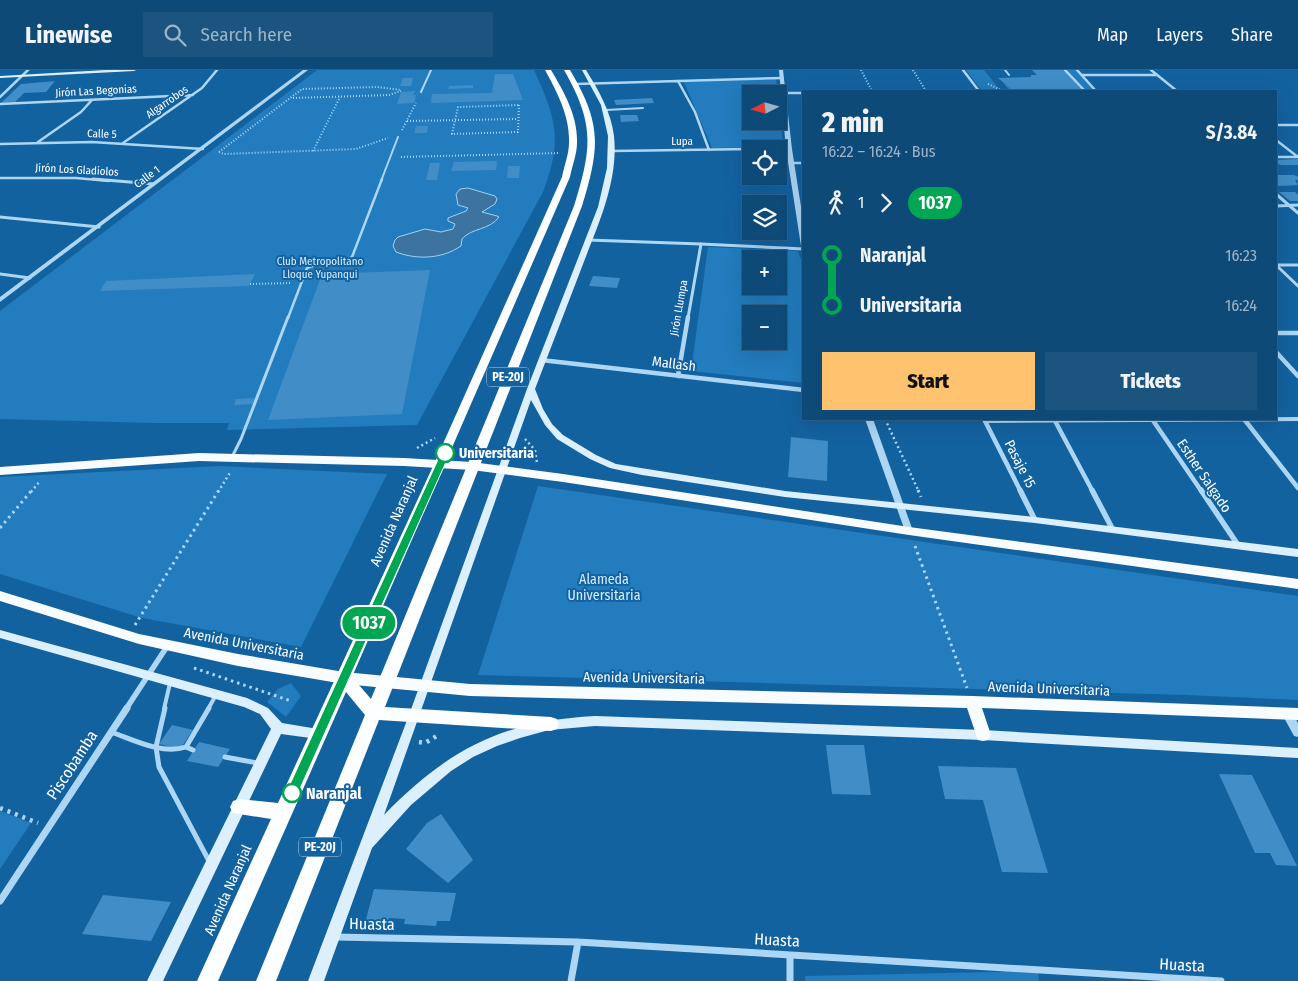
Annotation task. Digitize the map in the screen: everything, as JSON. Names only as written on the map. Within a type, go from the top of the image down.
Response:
[{"type":"highway","name":"Avenida Naranjal","points":[[207,981],[440,464],[566,177],[573,143],[572,129],[568,112],[548,70]]},
{"type":"highway","name":"PE-20J","points":[[266,981],[578,206],[587,177],[593,143],[592,128],[589,111],[567,70]]},
{"type":"highway","points":[[344,678],[373,713],[551,724]]},
{"type":"highway","points":[[239,807],[283,812]]},
{"type":"main road","points":[[0,76],[134,70]]},
{"type":"main road","points":[[316,981],[415,715],[530,389],[605,192],[612,151],[606,110],[584,70]]},
{"type":"main road","points":[[530,389],[544,417],[560,437],[584,453],[613,466],[785,494],[1035,520],[1298,553]]},
{"type":"main road","points":[[0,471],[236,457],[472,466],[909,531],[1298,584]]},
{"type":"main road","name":"Avenida Universitaria","points":[[0,596],[128,636],[168,645],[266,665],[344,678],[425,687],[470,690],[973,702],[1292,714]]},
{"type":"main road","points":[[0,634],[216,696],[247,703],[264,711],[278,728],[318,734]]},
{"type":"main road","points":[[973,702],[983,735]]},
{"type":"main road","points":[[367,844],[398,808],[429,779],[467,753],[510,735],[551,724],[595,721],[983,735],[1298,753]]},
{"type":"main road","name":"Avenida Naranjal","points":[[155,981],[278,728]]},
{"type":"street","points":[[0,97],[28,70]]},
{"type":"street","name":"Algarrobos","points":[[123,143],[193,95],[202,88],[217,70]]},
{"type":"street","name":"Calle 1","points":[[0,300],[306,70]]},
{"type":"street","points":[[781,70],[783,85]]},
{"type":"street","points":[[963,70],[978,90]]},
{"type":"street","points":[[1064,70],[1084,90]]},
{"type":"street","points":[[1077,70],[1095,90]]},
{"type":"street","points":[[1151,70],[1176,90]]},
{"type":"street","points":[[1082,75],[1157,75]]},
{"type":"street","points":[[576,84],[782,78]]},
{"type":"street","points":[[678,81],[695,112],[709,150]]},
{"type":"street","points":[[788,93],[802,93]]},
{"type":"street","name":"Jirón Las Begonias","points":[[0,104],[193,95]]},
{"type":"street","points":[[38,142],[81,112],[92,100]]},
{"type":"street","points":[[1277,125],[1298,125]]},
{"type":"street","points":[[787,130],[802,233]]},
{"type":"street","points":[[1277,141],[1298,157]]},
{"type":"street","name":"Calle 5","points":[[0,144],[38,142],[123,143],[203,149]]},
{"type":"street","name":"Lupa","points":[[612,151],[742,149]]},
{"type":"street","points":[[1277,157],[1298,157]]},
{"type":"street","points":[[792,163],[802,163]]},
{"type":"street","name":"Jirón Los Gladiolos","points":[[0,178],[76,178],[154,184]]},
{"type":"street","points":[[1277,195],[1298,213]]},
{"type":"street","points":[[1277,206],[1298,205]]},
{"type":"street","points":[[0,218],[99,227]]},
{"type":"street","points":[[0,222],[6,218]]},
{"type":"street","points":[[588,240],[802,247]]},
{"type":"street","name":"Jirón Llumpa","points":[[678,376],[701,244]]},
{"type":"street","points":[[1277,265],[1298,265]]},
{"type":"street","points":[[1277,266],[1298,286]]},
{"type":"street","points":[[0,274],[30,278]]},
{"type":"street","points":[[1277,333],[1298,333]]},
{"type":"street","points":[[1277,353],[1298,376]]},
{"type":"street","name":"Mallash","points":[[541,360],[802,390]]},
{"type":"street","points":[[1277,419],[1298,419]]},
{"type":"street","points":[[869,420],[909,531]]},
{"type":"street","points":[[984,420],[1054,420],[1113,530]]},
{"type":"street","name":"Pasaje 15","points":[[984,420],[1035,520]]},
{"type":"street","name":"Esther Salgado","points":[[1153,420],[1238,546]]},
{"type":"street","points":[[1245,420],[1298,488]]},
{"type":"street","name":"Piscobamba","points":[[0,901],[168,645]]},
{"type":"street","points":[[1292,714],[1298,733]]},
{"type":"street","name":"Huasta","points":[[332,937],[578,942],[1221,981]]},
{"type":"street","points":[[571,981],[578,942]]},
{"type":"street","points":[[790,955],[790,981]]},
{"type":"lane","points":[[422,92],[432,70]]},
{"type":"lane","points":[[1005,70],[1009,75]]},
{"type":"lane","points":[[606,110],[643,108]]},
{"type":"lane","points":[[236,457],[241,439],[310,266],[345,262],[352,257],[398,137]]},
{"type":"lane","points":[[170,682],[156,747],[159,767],[211,864]]},
{"type":"lane","points":[[111,732],[156,747],[180,750],[186,747],[216,696]]},
{"type":"lane","points":[[186,747],[193,750]]},
{"type":"lane","points":[[225,756],[260,764]]},
{"type":"path","points":[[861,70],[871,90]]},
{"type":"path","points":[[913,70],[925,90]]},
{"type":"path","points":[[987,83],[1001,90]]},
{"type":"path","points":[[291,98],[389,95],[401,90],[377,87],[302,89],[219,152],[224,154],[263,154],[366,147],[382,139],[398,137],[416,103]]},
{"type":"path","points":[[313,151],[340,96]]},
{"type":"path","points":[[519,105],[518,119],[518,132],[452,134],[458,107],[519,105]]},
{"type":"path","points":[[407,121],[518,119]]},
{"type":"path","points":[[390,158],[560,153]]},
{"type":"path","points":[[250,284],[302,283]]},
{"type":"path","points":[[885,420],[926,509]]},
{"type":"path","points":[[128,636],[236,457]]},
{"type":"path","points":[[0,528],[52,467]]},
{"type":"path","points":[[909,531],[973,702]]},
{"type":"path","points":[[0,808],[48,827]]},
{"type":"green space","name":"Club Metropolitano Lloque Yupanqui","points":[[317,70],[534,70],[552,116],[555,143],[553,158],[543,192],[417,425],[227,430],[229,423],[0,419],[0,311]]},
{"type":"green space","points":[[966,70],[984,70],[1000,90],[981,90]]},
{"type":"green space","points":[[1065,70],[1076,70],[1095,90],[1083,90]]},
{"type":"green space","points":[[776,79],[777,85],[742,85],[742,130],[781,130],[782,140],[742,140],[742,148],[712,148],[684,82]]},
{"type":"green space","points":[[1004,84],[1007,84],[1012,90],[1009,90]]},
{"type":"green space","points":[[708,247],[776,250],[742,250],[742,295],[787,295],[787,251],[798,251],[802,263],[802,383],[691,371]]},
{"type":"green space","points":[[220,466],[387,474],[301,647],[142,618],[0,574],[0,477]]},
{"type":"green space","name":"Alameda Universitaria","points":[[538,486],[1298,596],[1298,700],[1186,695],[478,675]]},
{"type":"green space","points":[[291,683],[301,696],[286,717],[267,702],[278,689]]},
{"type":"green space","points":[[0,811],[31,823],[0,869]]},
{"type":"green space","points":[[1038,971],[1039,981],[805,981],[805,976]]},
{"type":"shaded area","points":[[468,188],[495,196],[497,199],[495,204],[482,212],[499,217],[495,221],[466,235],[462,239],[461,246],[446,254],[421,257],[396,252],[393,246],[398,237],[425,229],[441,232],[453,229],[455,224],[448,221],[448,218],[466,211],[468,208],[458,205],[456,194],[460,189]]},
{"type":"building","points":[[1032,70],[1065,70],[1084,90],[1012,90],[998,78],[1031,77],[1031,75],[1037,75]]},
{"type":"building","points":[[495,74],[513,74],[523,100],[431,103],[432,94],[492,93]]},
{"type":"building","points":[[403,78],[413,78],[411,86],[400,86]]},
{"type":"building","points":[[55,81],[46,92],[24,93],[15,102],[1,103],[21,84]]},
{"type":"building","points":[[473,85],[473,88],[448,89],[449,86]]},
{"type":"building","points":[[415,91],[413,95],[416,95],[414,103],[397,104],[401,92]]},
{"type":"building","points":[[652,98],[654,103],[616,105],[614,100]]},
{"type":"building","points":[[620,115],[637,115],[639,121],[621,122]]},
{"type":"building","points":[[416,126],[428,126],[427,133],[414,133]]},
{"type":"building","points":[[1298,159],[1298,165],[1280,165],[1277,160]]},
{"type":"building","points":[[497,161],[496,170],[451,171],[454,162]]},
{"type":"building","points":[[430,163],[440,163],[437,180],[426,180]]},
{"type":"building","points":[[508,166],[520,166],[519,178],[507,178]]},
{"type":"building","points":[[1277,175],[1294,175],[1298,177],[1298,180],[1295,180],[1298,185],[1277,185]]},
{"type":"building","points":[[1279,192],[1295,192],[1298,195],[1298,201],[1290,201]]},
{"type":"building","points":[[430,270],[402,414],[268,420],[322,274]]},
{"type":"building","points":[[255,274],[249,286],[100,291],[106,281]]},
{"type":"building","points":[[593,276],[620,278],[617,288],[589,286]]},
{"type":"building","points":[[257,398],[255,404],[234,405],[236,399]]},
{"type":"building","points":[[791,437],[828,441],[827,481],[788,477]]},
{"type":"building","points":[[172,725],[193,730],[180,749],[159,744]]},
{"type":"building","points":[[199,742],[230,749],[218,767],[187,761]]},
{"type":"building","points":[[826,745],[864,745],[871,795],[832,794]]},
{"type":"building","points":[[938,766],[1016,768],[1048,873],[1002,872],[983,800],[945,799]]},
{"type":"building","points":[[1219,774],[1252,775],[1297,866],[1276,865],[1270,853],[1255,853]]},
{"type":"building","points":[[441,814],[473,860],[448,883],[406,849],[427,823]]},
{"type":"building","points":[[374,889],[456,893],[450,921],[437,921],[436,926],[404,924],[405,919],[389,918],[388,924],[365,923]]},
{"type":"building","points":[[103,895],[171,902],[151,941],[82,934]]},
{"type":"bus line","name":"1037","points":[[292,793],[445,453]]},
{"type":"place","name":"Universitaria","points":[[445,453]]},
{"type":"place","name":"Naranjal","points":[[292,793]]}]
